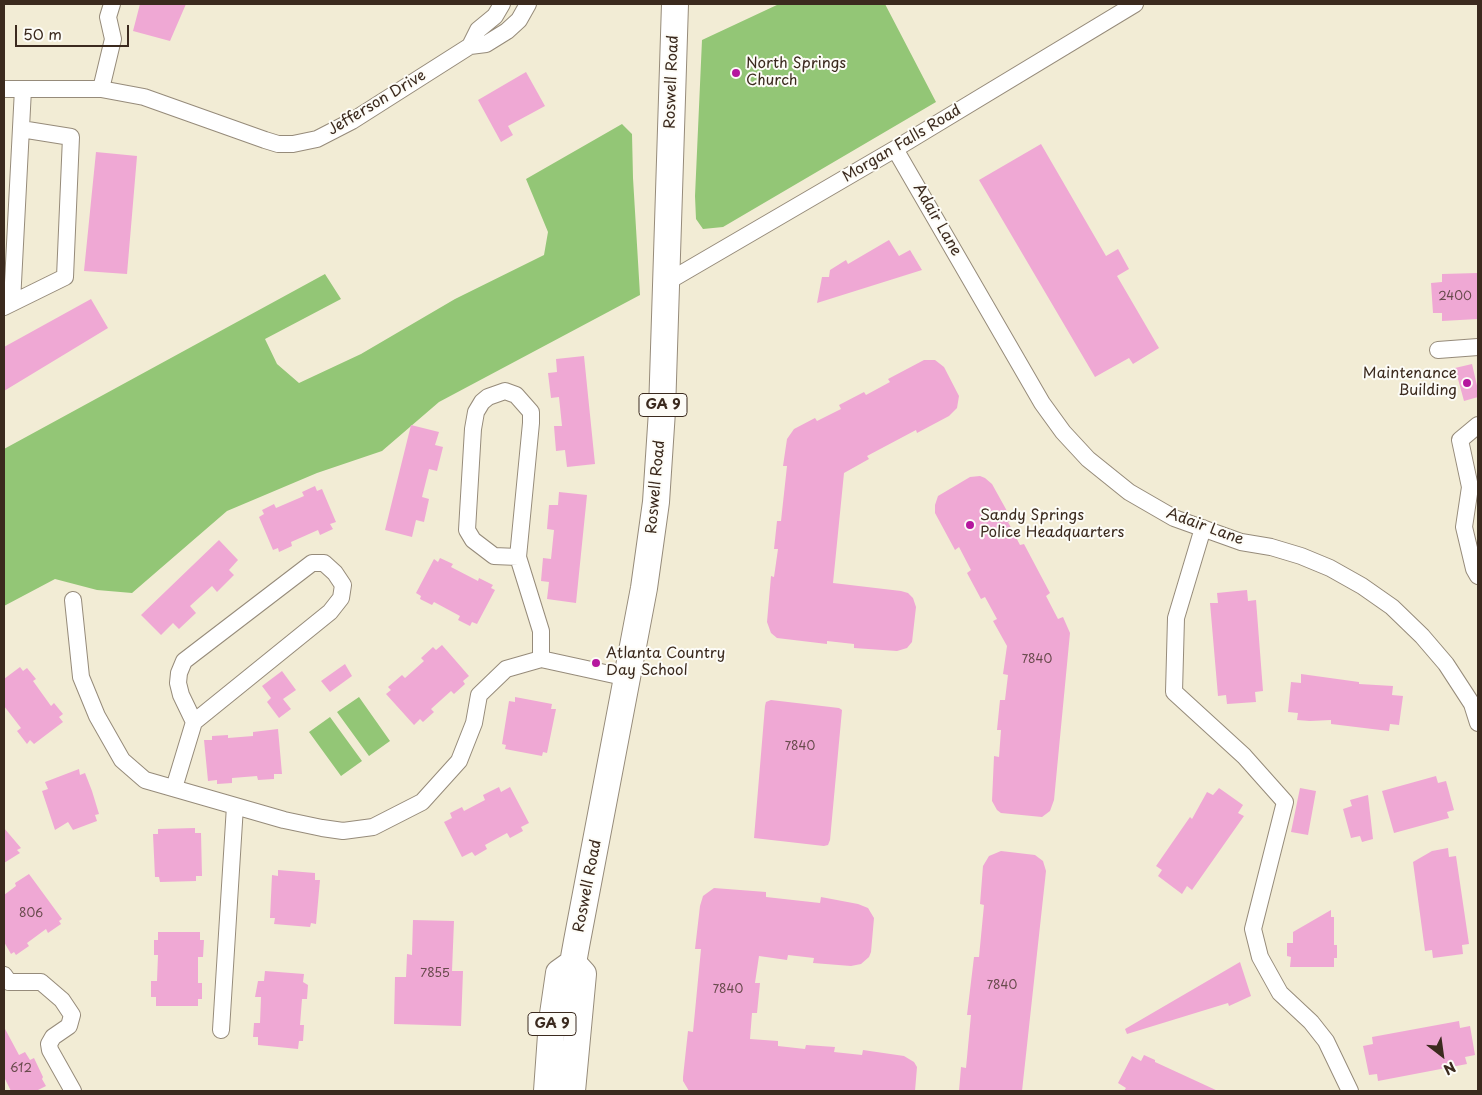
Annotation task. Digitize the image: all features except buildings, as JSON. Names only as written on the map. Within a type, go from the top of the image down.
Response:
[{"type":"main road","name":"Roswell Road","points":[[547,1091],[552,1021],[559,973],[572,963],[628,678],[644,588],[656,502],[667,282],[675,4]]},
{"type":"main road","name":"GA 9","points":[[572,963],[584,974],[572,1091]]},
{"type":"street","points":[[4,89],[102,89],[113,39],[108,17],[112,4]]},
{"type":"street","name":"Jefferson Drive","points":[[470,46],[478,30],[495,16],[502,4]]},
{"type":"street","name":"Jefferson Drive","points":[[102,89],[144,97],[278,144],[293,144],[317,139],[352,121],[470,46],[486,44],[507,31],[519,20],[528,4]]},
{"type":"street","name":"Morgan Falls Road","points":[[667,282],[895,149],[1135,4]]},
{"type":"street","points":[[8,305],[23,89]]},
{"type":"street","points":[[8,305],[65,277],[71,137],[20,128]]},
{"type":"street","name":"Adair Lane","points":[[895,149],[1042,402],[1063,432],[1088,459],[1129,492],[1174,518],[1241,542],[1271,547],[1301,556],[1330,568],[1362,586],[1392,607],[1422,636],[1446,664],[1472,704],[1478,724]]},
{"type":"street","points":[[1438,350],[1478,347]]},
{"type":"street","points":[[518,557],[494,556],[473,540],[467,530],[473,428],[476,412],[482,402],[488,397],[505,391],[516,395],[531,412],[518,557],[541,631],[541,659]]},
{"type":"street","points":[[1478,425],[1460,440],[1470,487],[1464,527],[1474,569],[1478,576]]},
{"type":"street","points":[[1203,528],[1176,618],[1174,692],[1244,756],[1285,802],[1253,929],[1260,958],[1280,993],[1311,1022],[1326,1041],[1350,1091]]},
{"type":"street","points":[[174,788],[194,722],[330,612],[341,598],[343,585],[335,573],[324,563],[312,563],[184,661],[179,673],[178,683],[181,695],[194,722]]},
{"type":"street","points":[[73,600],[81,677],[98,716],[122,760],[144,780],[235,806],[322,828],[343,831],[373,827],[422,802],[460,761],[474,723],[478,695],[506,669],[541,659],[628,678]]},
{"type":"street","points":[[221,1030],[235,806]]},
{"type":"street","points":[[5,983],[41,982],[62,1000],[72,1015],[69,1026],[53,1037],[49,1044],[50,1050],[73,1091]]},
{"type":"green space","points":[[779,4],[885,4],[936,102],[723,227],[703,229],[696,219],[695,196],[702,40]]},
{"type":"green space","points":[[622,124],[632,134],[640,295],[439,402],[382,451],[317,473],[227,511],[132,593],[97,590],[55,579],[4,606],[4,449],[325,274],[341,299],[265,339],[277,364],[299,383],[361,354],[455,299],[544,255],[548,232],[526,179]]},
{"type":"green space","points":[[359,697],[390,741],[369,756],[337,712]]},
{"type":"green space","points":[[330,717],[362,761],[341,776],[309,732]]},
{"type":"place","name":"North Springs Church","points":[[736,73]]},
{"type":"place","name":"Maintenance Building","points":[[1467,383]]},
{"type":"place","name":"Sandy Springs Police Headquarters","points":[[970,525]]},
{"type":"place","name":"Atlanta Country Day School","points":[[596,663]]}]
